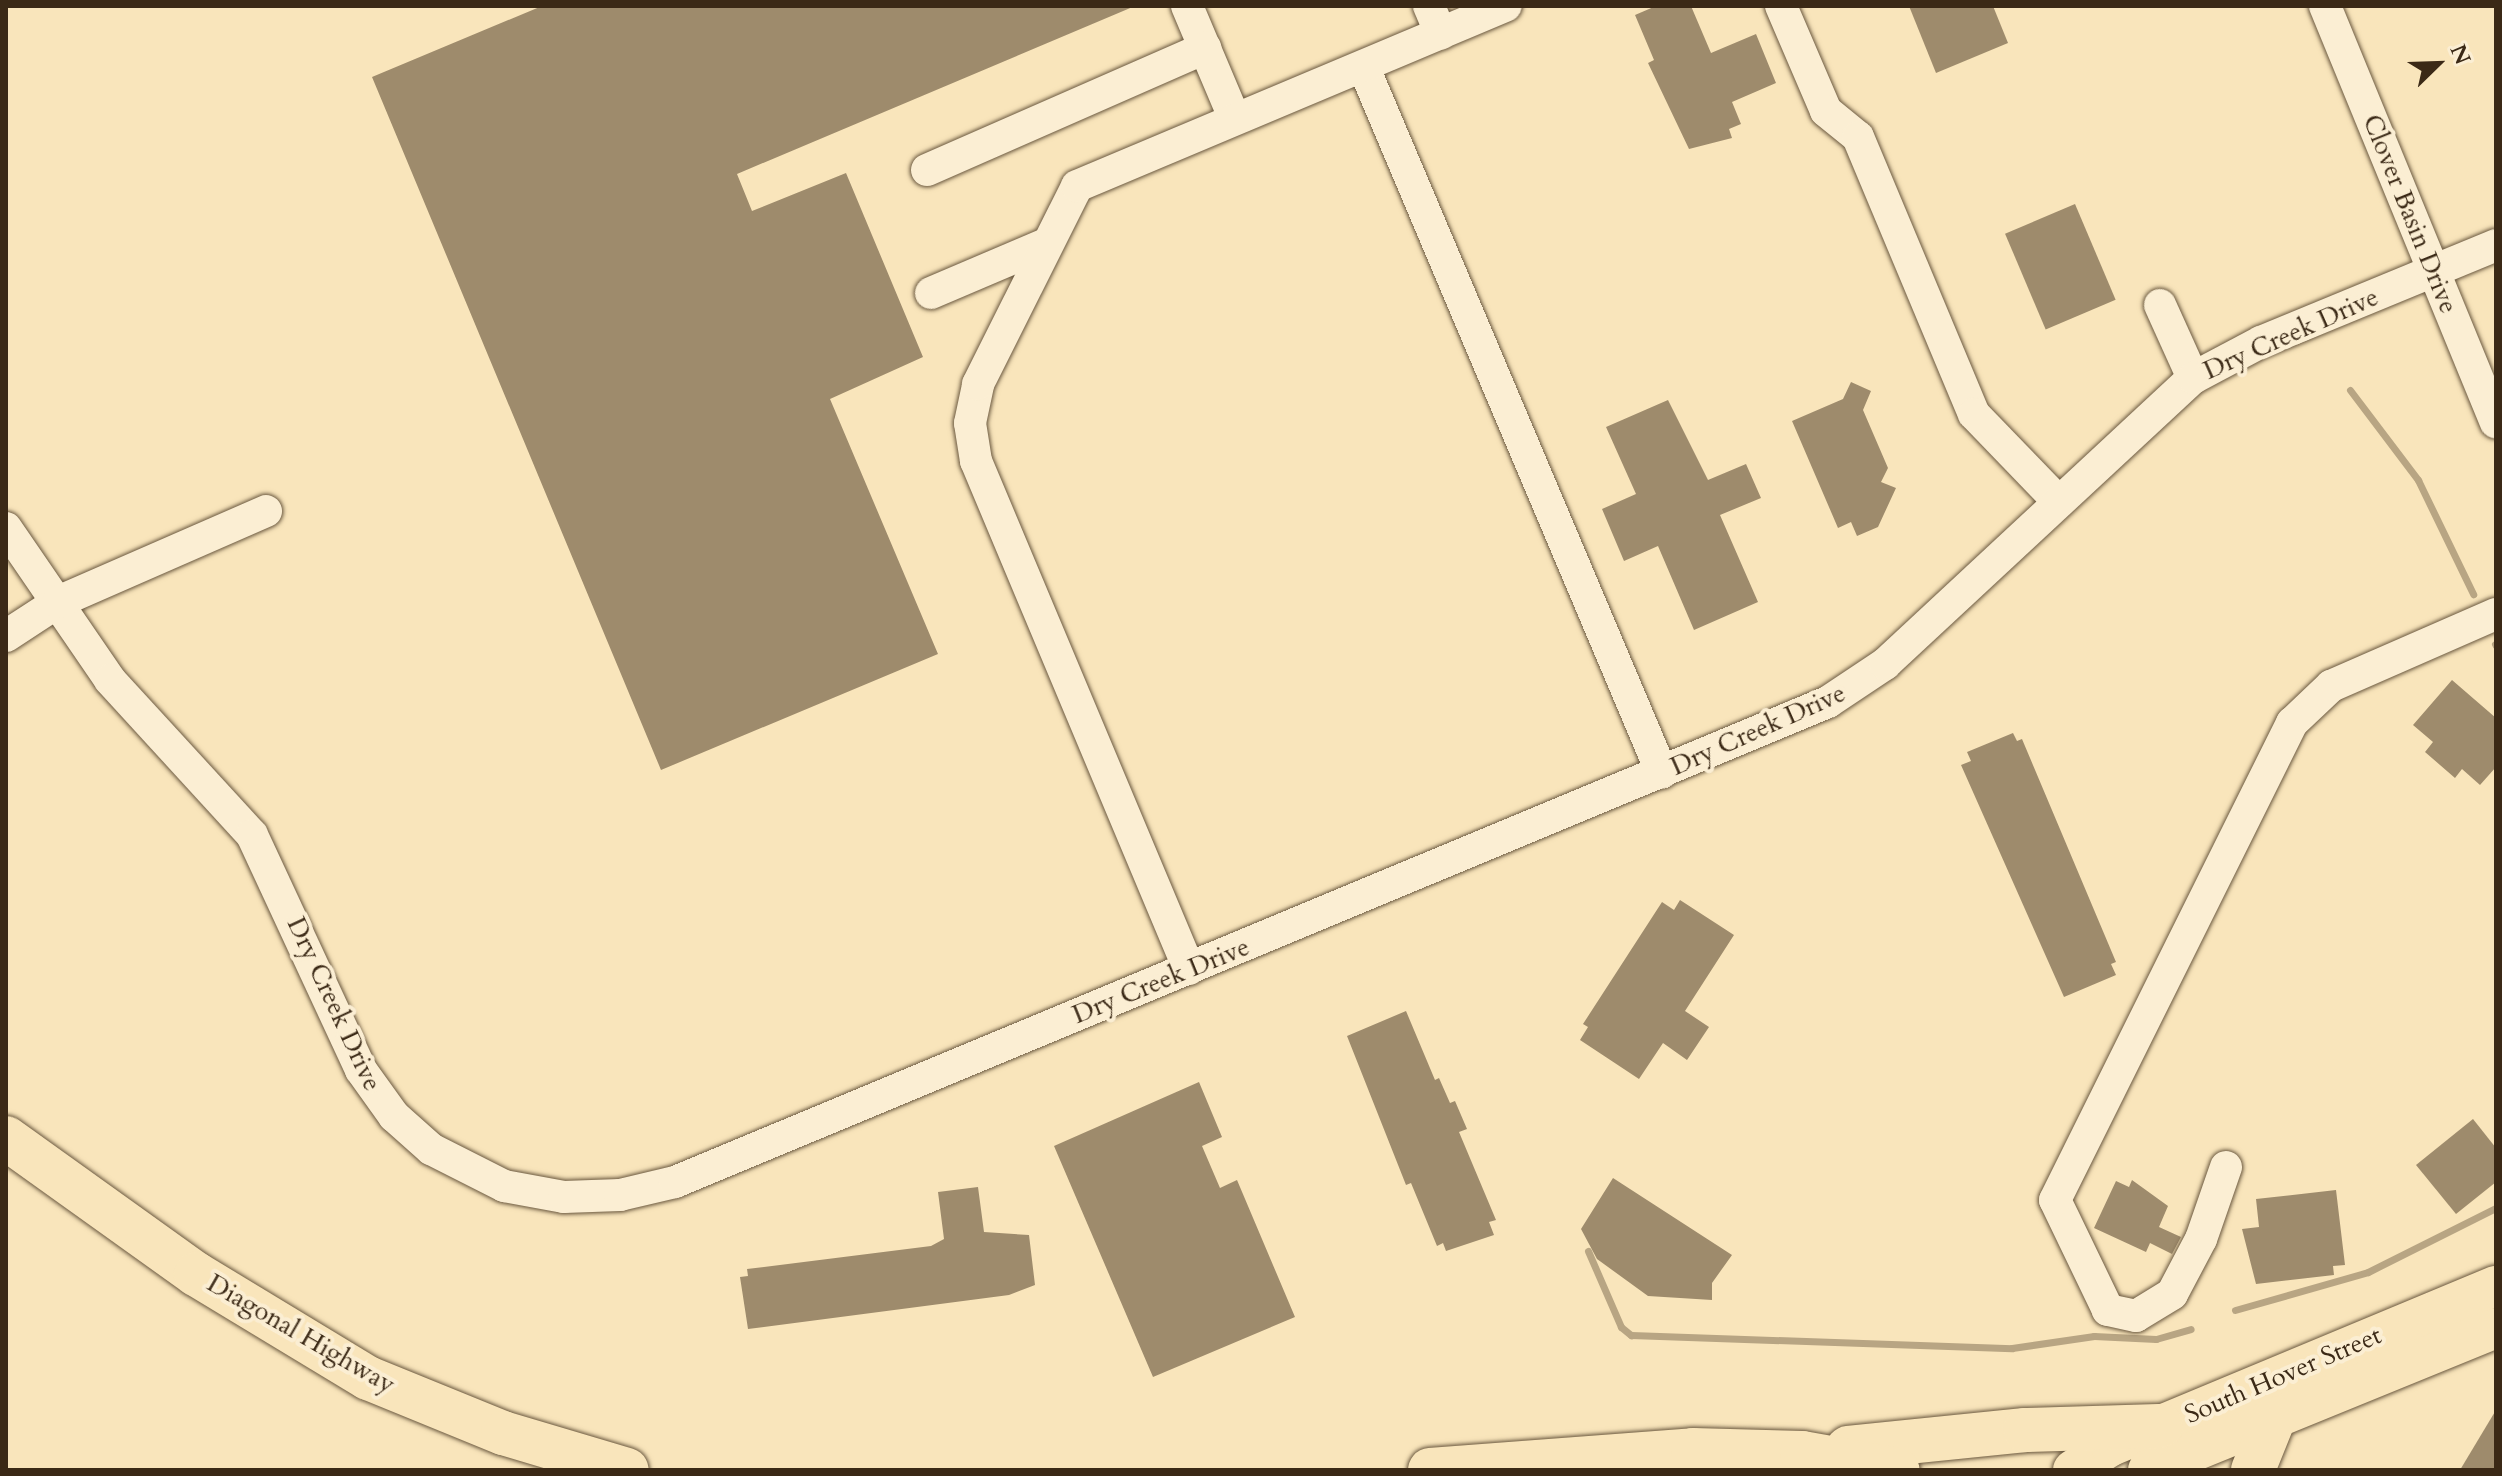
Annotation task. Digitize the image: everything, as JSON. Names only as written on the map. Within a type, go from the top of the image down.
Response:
[{"type":"highway","name":"Diagonal Highway","points":[[6,1138],[196,1274],[368,1378],[514,1437],[627,1470]]},
{"type":"highway","points":[[2253,1470],[2274,1418]]},
{"type":"highway","points":[[1430,1470],[1693,1450],[1802,1453],[2025,1430],[2161,1426]]},
{"type":"highway","points":[[1802,1453],[1897,1470]]},
{"type":"main road","name":"South Hover Street","points":[[2073,1470],[2161,1426],[2496,1286]]},
{"type":"main road","name":"South Hover Street","points":[[2148,1470],[2496,1328]]},
{"type":"street","points":[[1187,6],[1233,115]]},
{"type":"street","points":[[1189,969],[971,443],[984,369],[1077,186],[1233,115],[1364,68],[1435,20],[1506,6]]},
{"type":"street","points":[[1781,6],[1826,111],[1858,137],[1974,414],[2058,501]]},
{"type":"street","name":"Clover Basin Drive","points":[[2325,6],[2496,422]]},
{"type":"street","points":[[927,170],[1205,48]]},
{"type":"street","points":[[1364,68],[1662,773]]},
{"type":"street","points":[[931,293],[1046,244]]},
{"type":"street","name":"Dry Creek Drive","points":[[6,528],[110,680],[252,835],[378,1098],[431,1149],[504,1186],[592,1197],[675,1182],[1828,702],[1868,678],[2193,378],[2261,342],[2496,245]]},
{"type":"street","points":[[2160,305],[2193,378]]},
{"type":"street","points":[[6,636],[58,602],[266,511]]},
{"type":"street","points":[[2226,1167],[2195,1254],[2167,1299],[2132,1317],[2108,1310],[2055,1200],[2292,723],[2331,686],[2483,620]]},
{"type":"building","points":[[542,6],[1135,6],[737,174],[752,211],[846,173],[923,357],[830,399],[938,654],[661,770],[372,77]]},
{"type":"building","points":[[1656,6],[1691,6],[1711,53],[1756,34],[1776,83],[1732,102],[1741,124],[1729,129],[1732,138],[1689,149],[1648,63],[1654,60],[1635,15]]},
{"type":"building","points":[[1909,6],[1993,6],[2008,43],[1936,73]]},
{"type":"building","points":[[2075,204],[2116,300],[2046,329],[2005,234]]},
{"type":"building","points":[[1851,382],[1871,391],[1863,410],[1888,468],[1881,482],[1896,488],[1878,527],[1857,536],[1851,522],[1838,528],[1792,421],[1843,399]]},
{"type":"building","points":[[1668,400],[1708,480],[1746,464],[1761,498],[1720,515],[1758,602],[1694,630],[1658,546],[1624,561],[1602,509],[1636,494],[1606,427]]},
{"type":"building","points":[[2452,680],[2496,718],[2496,767],[2480,785],[2462,769],[2455,778],[2425,752],[2433,742],[2413,725]]},
{"type":"building","points":[[2013,733],[2017,741],[2022,739],[2116,962],[2111,964],[2116,975],[2064,997],[1961,765],[1971,761],[1967,752]]},
{"type":"building","points":[[1680,900],[1734,935],[1685,1011],[1709,1027],[1687,1060],[1663,1043],[1639,1079],[1580,1040],[1588,1027],[1583,1024],[1662,902],[1674,910]]},
{"type":"building","points":[[1406,1011],[1435,1080],[1439,1078],[1450,1103],[1455,1101],[1467,1129],[1459,1132],[1496,1220],[1489,1222],[1494,1235],[1446,1251],[1443,1243],[1437,1246],[1411,1183],[1406,1185],[1347,1036]]},
{"type":"building","points":[[1199,1082],[1222,1137],[1202,1146],[1220,1188],[1237,1180],[1295,1317],[1153,1377],[1054,1146]]},
{"type":"building","points":[[2473,1119],[2496,1148],[2496,1182],[2456,1214],[2416,1165]]},
{"type":"building","points":[[1613,1178],[1732,1255],[1712,1283],[1712,1300],[1648,1296],[1597,1259],[1581,1229]]},
{"type":"building","points":[[2132,1180],[2168,1206],[2159,1227],[2181,1237],[2172,1254],[2150,1243],[2146,1252],[2094,1228],[2116,1181],[2129,1187]]},
{"type":"building","points":[[978,1187],[984,1232],[1029,1235],[1035,1285],[1009,1295],[748,1329],[740,1277],[748,1276],[747,1269],[931,1246],[944,1239],[938,1192]]},
{"type":"building","points":[[2336,1190],[2345,1265],[2333,1266],[2334,1275],[2256,1284],[2242,1229],[2259,1227],[2256,1199]]},
{"type":"building","points":[[2496,1410],[2496,1470],[2460,1470]]},
{"type":"waterway","points":[[2350,390],[2418,480],[2473,594]]},
{"type":"waterway","points":[[2235,1310],[2368,1272],[2496,1208]]},
{"type":"waterway","points":[[1588,1251],[1621,1327],[1631,1335],[2012,1348],[2094,1336],[2156,1339],[2191,1329]]}]
